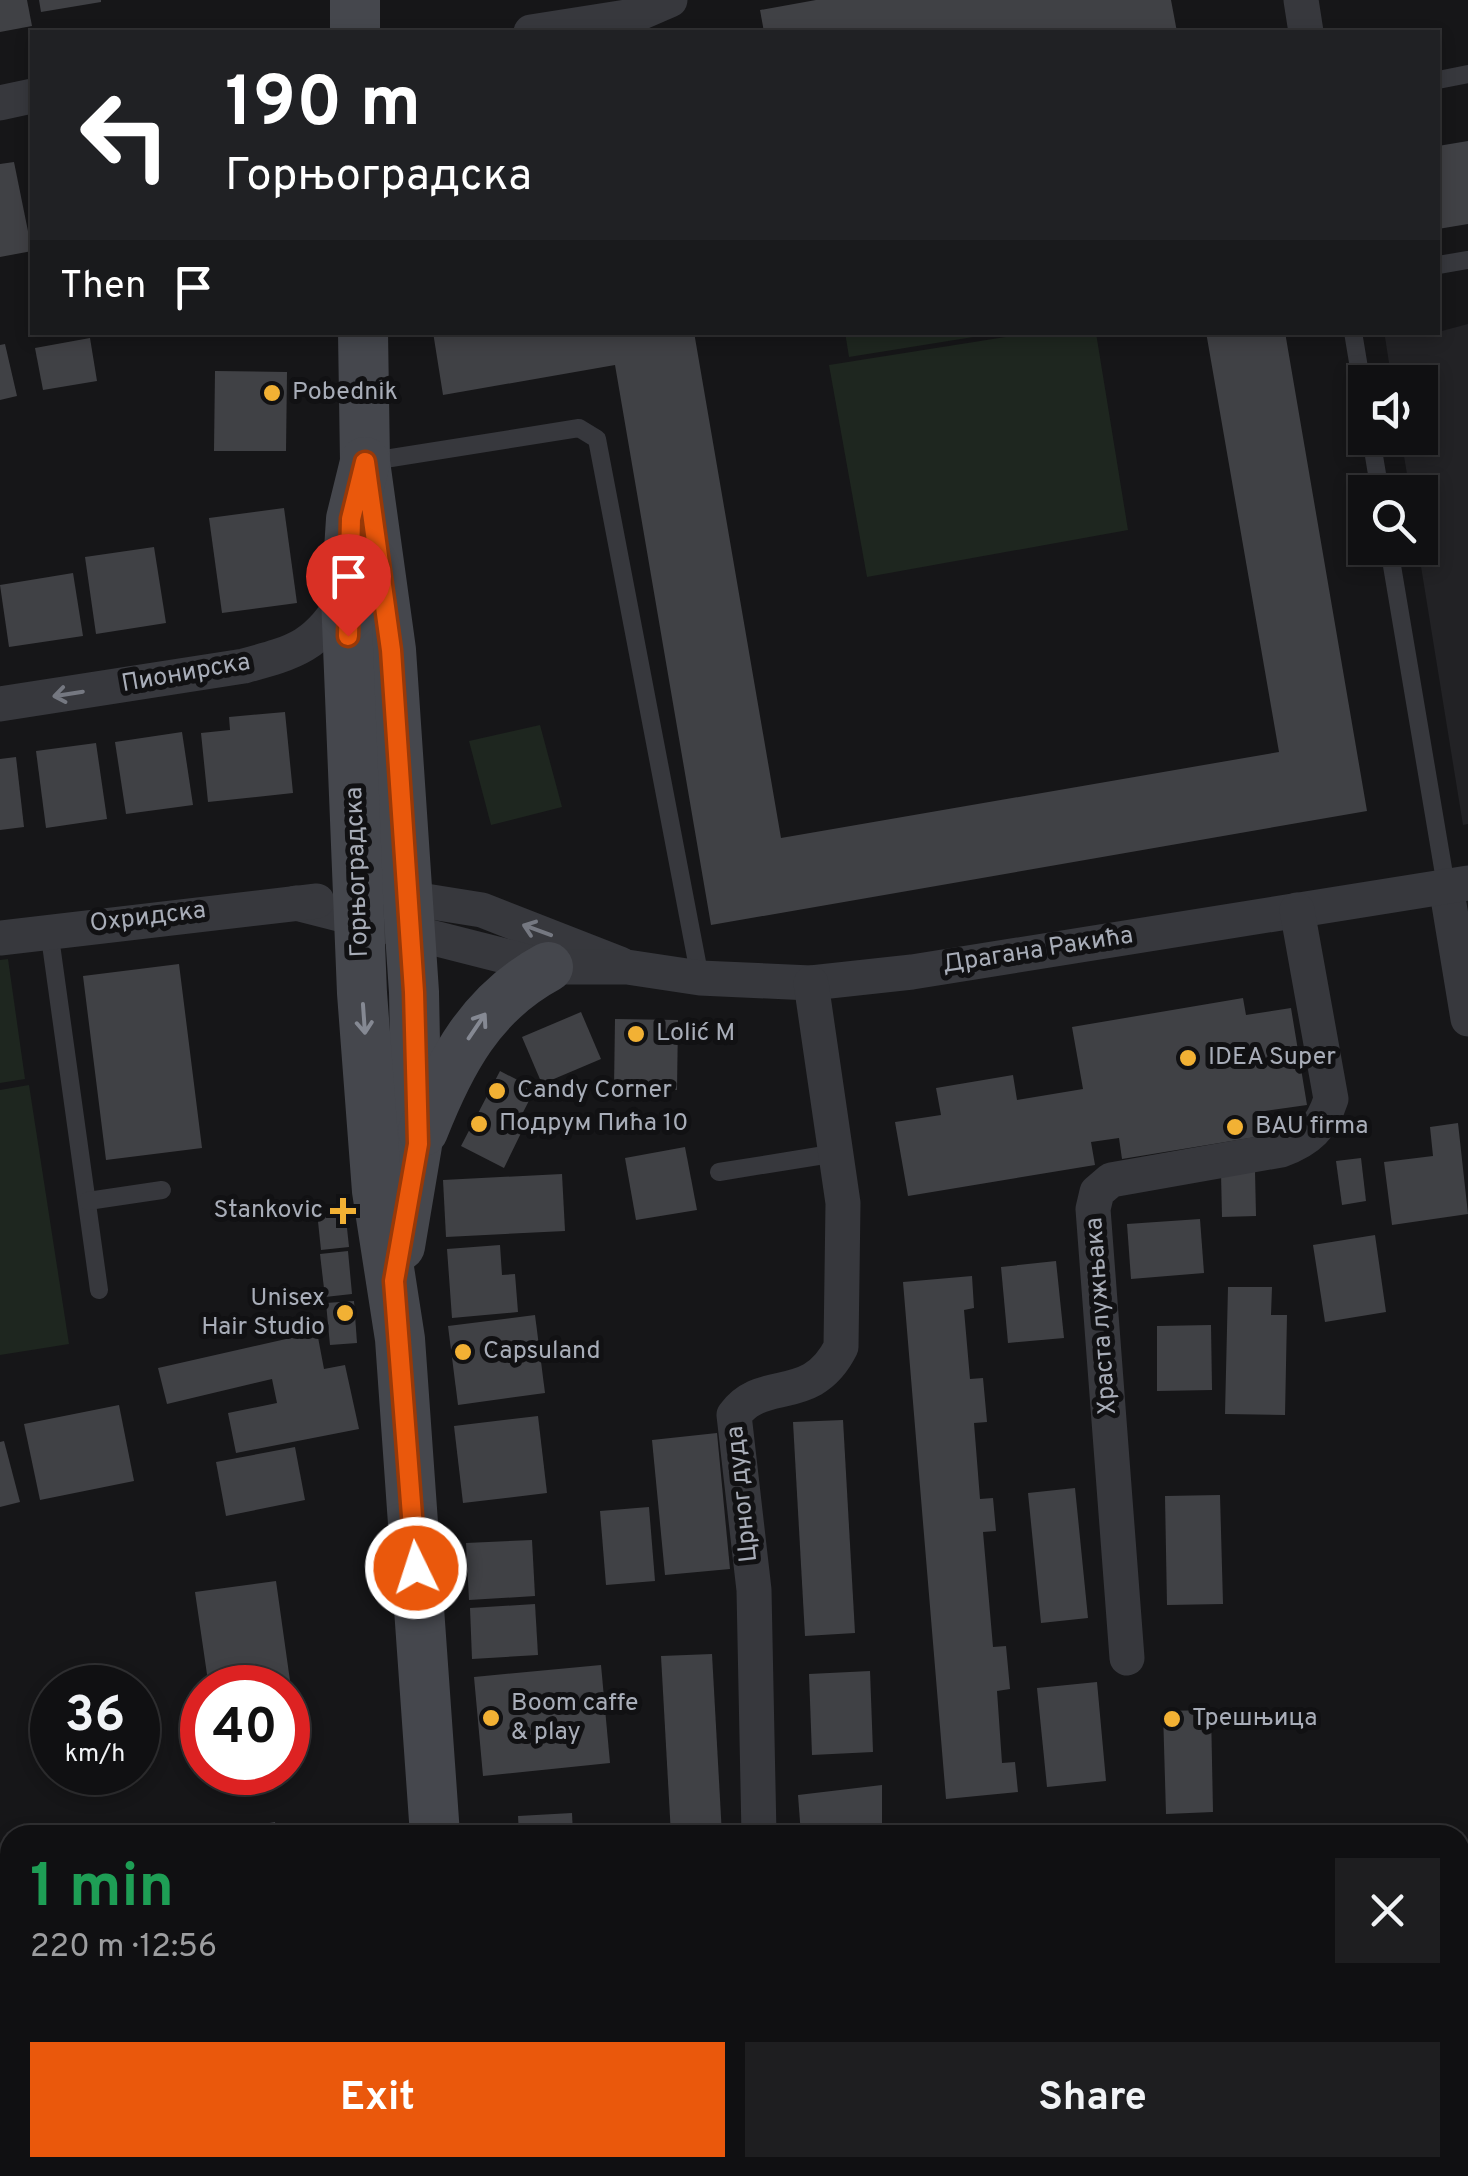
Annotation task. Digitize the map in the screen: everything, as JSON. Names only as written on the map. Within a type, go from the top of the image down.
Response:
[{"type":"street","points":[[355,0],[355,30]]},
{"type":"street","points":[[568,30],[606,28],[670,0]]},
{"type":"street","points":[[1301,0],[1306,30]]},
{"type":"street","points":[[0,102],[30,96]]},
{"type":"street","name":"Горњоградска","points":[[363,335],[365,462],[391,650],[410,915],[418,1144],[394,1281]]},
{"type":"street","name":"Горњоградска","points":[[365,462],[351,519],[346,597],[360,909],[377,1191],[394,1281],[434,1825]]},
{"type":"street","name":"Пионирска","points":[[0,704],[244,666],[284,655],[323,634],[346,597]]},
{"type":"street","points":[[1457,885],[1468,1020]]},
{"type":"street","name":"Драгана Ракића","points":[[410,915],[548,967],[628,967],[700,978],[811,982],[912,972],[1457,885]]},
{"type":"street","name":"Драгана Ракића","points":[[296,903],[410,915],[482,910],[628,967]]},
{"type":"street","name":"Охридска","points":[[0,938],[296,903]]},
{"type":"street","name":"Храста лужњака","points":[[1126,1658],[1093,1210],[1097,1192],[1111,1180],[1280,1150],[1298,1144],[1322,1124],[1331,1099],[1297,910]]},
{"type":"street","points":[[418,1144],[456,1057],[486,1012],[506,993],[548,967]]},
{"type":"street","name":"Црног дуда","points":[[759,1825],[754,1590],[734,1415],[756,1397],[812,1383],[830,1368],[841,1347],[844,1220],[811,982]]},
{"type":"lane","points":[[1440,80],[1468,74]]},
{"type":"lane","points":[[1440,265],[1468,260]]},
{"type":"lane","points":[[1354,335],[1358,365]]},
{"type":"lane","points":[[365,462],[578,428],[597,439],[700,978]]},
{"type":"lane","points":[[1392,565],[1457,885]]},
{"type":"lane","points":[[49,930],[100,1290]]},
{"type":"lane","points":[[719,1172],[837,1154]]},
{"type":"lane","points":[[88,1201],[162,1190]]},
{"type":"shaded area","points":[[1468,324],[1468,824],[1463,825],[1421,565],[1438,565],[1438,475],[1407,475],[1404,455],[1438,455],[1438,365],[1389,365],[1385,337],[1440,335],[1440,331]]},
{"type":"shaded area","points":[[845,335],[986,335],[849,357]]},
{"type":"shaded area","points":[[1018,335],[1096,335],[1128,530],[867,577],[829,365]]},
{"type":"shaded area","points":[[540,725],[562,807],[491,825],[469,741]]},
{"type":"shaded area","points":[[8,959],[25,1079],[0,1083],[0,960]]},
{"type":"shaded area","points":[[29,1085],[69,1344],[0,1355],[0,1090]]},
{"type":"building","points":[[0,0],[27,0],[32,26],[0,32]]},
{"type":"building","points":[[39,0],[101,0],[101,2],[41,12]]},
{"type":"building","points":[[816,0],[1171,0],[1177,30],[764,30],[760,10]]},
{"type":"building","points":[[1468,141],[1468,224],[1440,229],[1440,146]]},
{"type":"building","points":[[14,162],[30,251],[0,257],[0,164]]},
{"type":"building","points":[[433,335],[695,335],[781,838],[1279,752],[1207,335],[1286,335],[1367,811],[711,925],[615,365],[443,395]]},
{"type":"building","points":[[90,338],[97,381],[43,390],[35,348]]},
{"type":"building","points":[[5,344],[17,396],[0,400],[0,345]]},
{"type":"building","points":[[215,371],[287,372],[286,451],[214,451]]},
{"type":"building","points":[[284,508],[297,603],[222,613],[209,518]]},
{"type":"building","points":[[154,547],[166,623],[96,634],[85,557]]},
{"type":"building","points":[[73,573],[83,636],[9,647],[0,585]]},
{"type":"building","points":[[285,712],[293,793],[208,802],[201,733],[230,730],[229,717]]},
{"type":"building","points":[[182,732],[193,805],[126,814],[115,742]]},
{"type":"building","points":[[96,743],[107,819],[46,828],[36,751]]},
{"type":"building","points":[[16,757],[24,827],[0,830],[0,759]]},
{"type":"building","points":[[179,964],[202,1148],[106,1160],[83,976]]},
{"type":"building","name":"IDEA Super","points":[[1243,998],[1246,1015],[1291,1008],[1307,1105],[1258,1112],[1262,1136],[1122,1159],[1119,1138],[1091,1142],[1095,1165],[908,1196],[895,1122],[941,1115],[936,1088],[1013,1075],[1017,1100],[1083,1089],[1072,1027]]},
{"type":"building","points":[[581,1012],[601,1059],[542,1084],[522,1037]]},
{"type":"building","points":[[615,1019],[678,1020],[677,1090],[614,1089]]},
{"type":"building","points":[[500,1071],[535,1089],[515,1128],[522,1131],[504,1168],[461,1146]]},
{"type":"building","points":[[1458,1123],[1468,1214],[1392,1225],[1384,1162],[1433,1156],[1430,1127]]},
{"type":"building","points":[[685,1147],[697,1210],[636,1220],[625,1158]]},
{"type":"building","points":[[1361,1158],[1366,1201],[1342,1205],[1336,1161]]},
{"type":"building","points":[[1255,1171],[1256,1216],[1222,1217],[1221,1173]]},
{"type":"building","points":[[562,1174],[565,1231],[446,1237],[443,1180]]},
{"type":"building","points":[[345,1209],[349,1247],[321,1250],[317,1212]]},
{"type":"building","points":[[1200,1219],[1204,1273],[1131,1279],[1127,1224]]},
{"type":"building","points":[[1375,1235],[1386,1312],[1325,1322],[1313,1245]]},
{"type":"building","points":[[500,1245],[502,1275],[515,1274],[518,1312],[452,1318],[447,1249]]},
{"type":"building","points":[[348,1251],[352,1294],[325,1297],[320,1254]]},
{"type":"building","points":[[1056,1261],[1064,1338],[1008,1343],[1001,1267]]},
{"type":"building","points":[[972,1276],[974,1308],[964,1310],[970,1379],[983,1378],[987,1422],[974,1423],[980,1499],[993,1498],[996,1531],[983,1532],[993,1647],[1006,1646],[1010,1689],[997,1691],[1002,1763],[1015,1762],[1018,1792],[946,1799],[903,1282]]},
{"type":"building","points":[[1228,1287],[1272,1287],[1271,1315],[1287,1315],[1285,1415],[1225,1414]]},
{"type":"building","points":[[354,1301],[357,1343],[330,1345],[326,1303]]},
{"type":"building","points":[[535,1315],[545,1393],[458,1405],[448,1326]]},
{"type":"building","points":[[1211,1325],[1212,1390],[1157,1391],[1157,1326]]},
{"type":"building","points":[[317,1332],[324,1369],[345,1365],[359,1429],[236,1453],[228,1413],[277,1403],[272,1379],[167,1404],[158,1368]]},
{"type":"building","points":[[119,1405],[134,1481],[40,1500],[24,1424]]},
{"type":"building","points":[[538,1416],[547,1493],[463,1503],[454,1426]]},
{"type":"building","points":[[843,1420],[855,1633],[805,1636],[793,1422]]},
{"type":"building","points":[[717,1433],[730,1569],[665,1575],[652,1440]]},
{"type":"building","points":[[4,1441],[20,1502],[0,1507],[0,1442]]},
{"type":"building","points":[[295,1447],[305,1500],[226,1516],[216,1462]]},
{"type":"building","points":[[1075,1488],[1088,1618],[1041,1623],[1028,1493]]},
{"type":"building","points":[[1220,1495],[1223,1604],[1167,1605],[1165,1496]]},
{"type":"building","points":[[649,1507],[655,1581],[606,1585],[600,1511]]},
{"type":"building","points":[[532,1540],[535,1596],[469,1600],[466,1543]]},
{"type":"building","points":[[276,1581],[288,1665],[206,1665],[195,1592]]},
{"type":"building","points":[[535,1604],[538,1655],[472,1659],[470,1608]]},
{"type":"building","points":[[712,1654],[721,1825],[670,1825],[661,1656]]},
{"type":"building","points":[[601,1665],[610,1763],[483,1776],[474,1677]]},
{"type":"building","points":[[870,1671],[873,1752],[812,1755],[809,1674]]},
{"type":"building","points":[[1097,1682],[1106,1781],[1047,1787],[1037,1688]]},
{"type":"building","points":[[1211,1710],[1213,1812],[1166,1814],[1163,1711]]},
{"type":"building","points":[[882,1785],[882,1825],[800,1825],[798,1795]]},
{"type":"building","points":[[572,1813],[573,1825],[518,1825],[518,1816]]},
{"type":"place","name":"Pobednik","points":[[272,393]]},
{"type":"place","name":"Lolić M","points":[[636,1034]]},
{"type":"place","name":"IDEA Super","points":[[1188,1058]]},
{"type":"place","name":"Candy Corner","points":[[497,1091]]},
{"type":"place","name":"Подрум Пића 10","points":[[479,1124]]},
{"type":"place","name":"BAU firma","points":[[1235,1127]]},
{"type":"place","name":"Stankovic","points":[[343,1211]]},
{"type":"place","name":"Unisex Hair Studio","points":[[345,1313]]},
{"type":"place","name":"Capsuland","points":[[463,1352]]},
{"type":"place","name":"Boom caffe & play","points":[[491,1718]]},
{"type":"place","name":"Трешњица","points":[[1172,1719]]},
{"type":"route","points":[[348,636],[351,519],[365,462],[391,650],[414,992],[418,1144],[394,1281],[416,1568]]}]
